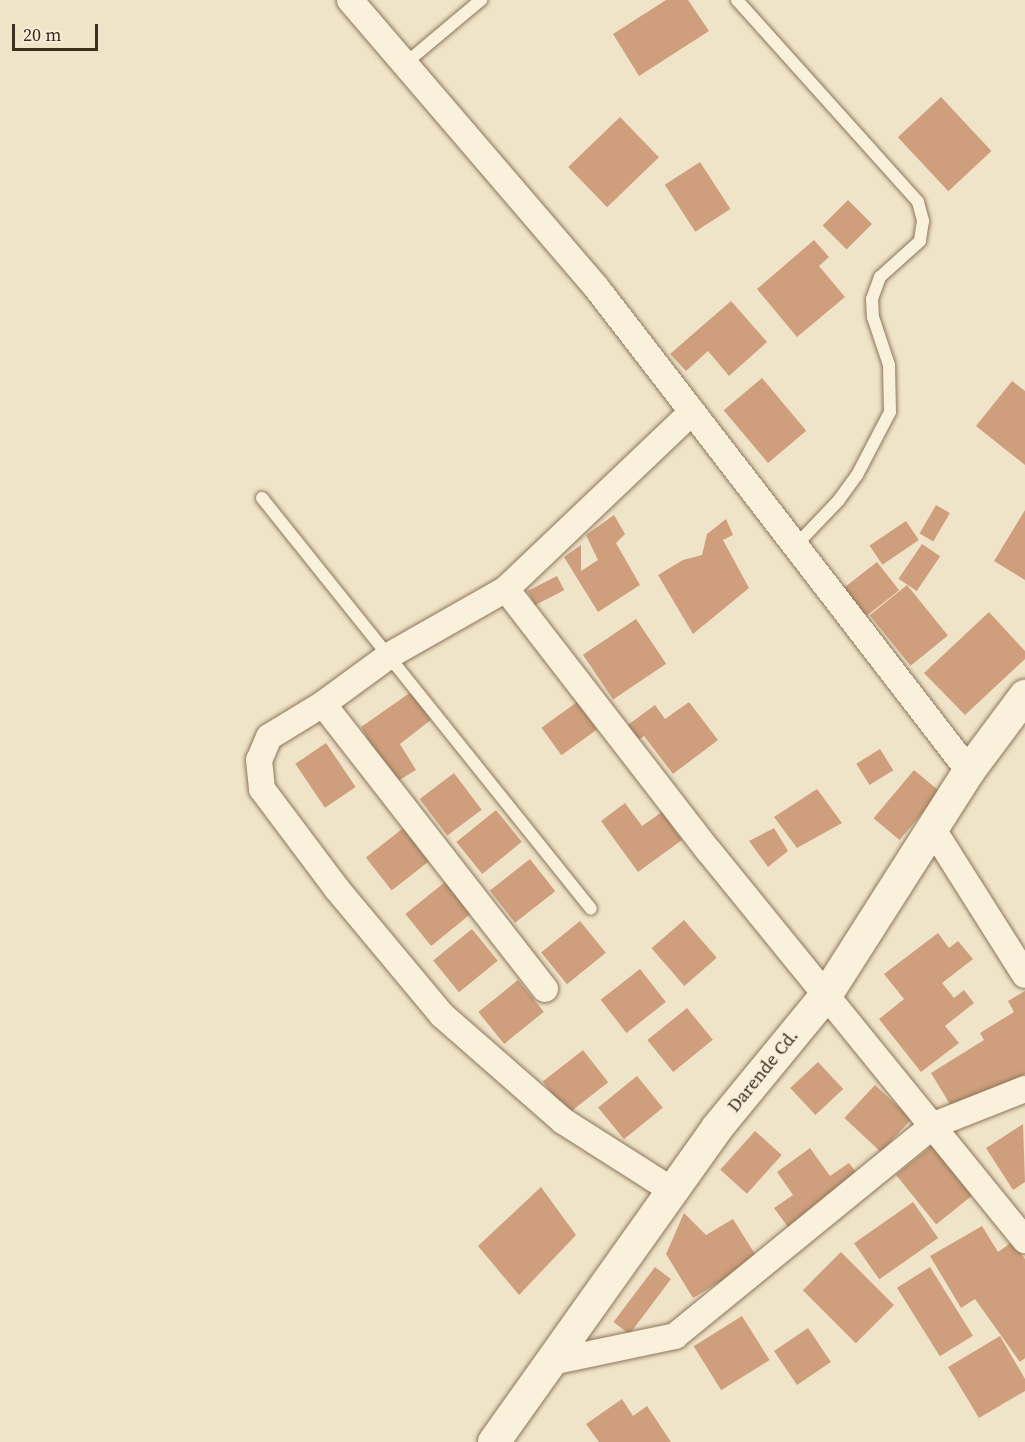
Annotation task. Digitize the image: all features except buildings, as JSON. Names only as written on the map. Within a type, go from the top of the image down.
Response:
[{"type":"street","points":[[350,0],[406,62],[596,287],[969,771]]},
{"type":"street","points":[[673,1191],[563,1121],[442,1015],[338,889],[262,789],[259,760],[269,737],[324,704],[390,655],[506,589],[693,412]]},
{"type":"street","points":[[506,589],[708,850],[934,1125],[1025,1240]]},
{"type":"street","name":"Darende Cd.","points":[[494,1442],[717,1128],[826,994],[934,831],[969,771],[1025,696]]},
{"type":"street","points":[[324,704],[545,988]]},
{"type":"street","points":[[934,831],[1025,975]]},
{"type":"street","points":[[551,1362],[675,1336],[934,1125],[1025,1089]]},
{"type":"lane","points":[[406,62],[482,0]]},
{"type":"lane","points":[[737,0],[918,202],[923,221],[921,241],[880,277],[873,298],[873,317],[889,365],[890,412],[857,475],[832,508],[796,545]]},
{"type":"lane","points":[[262,498],[390,655],[591,909]]}]
